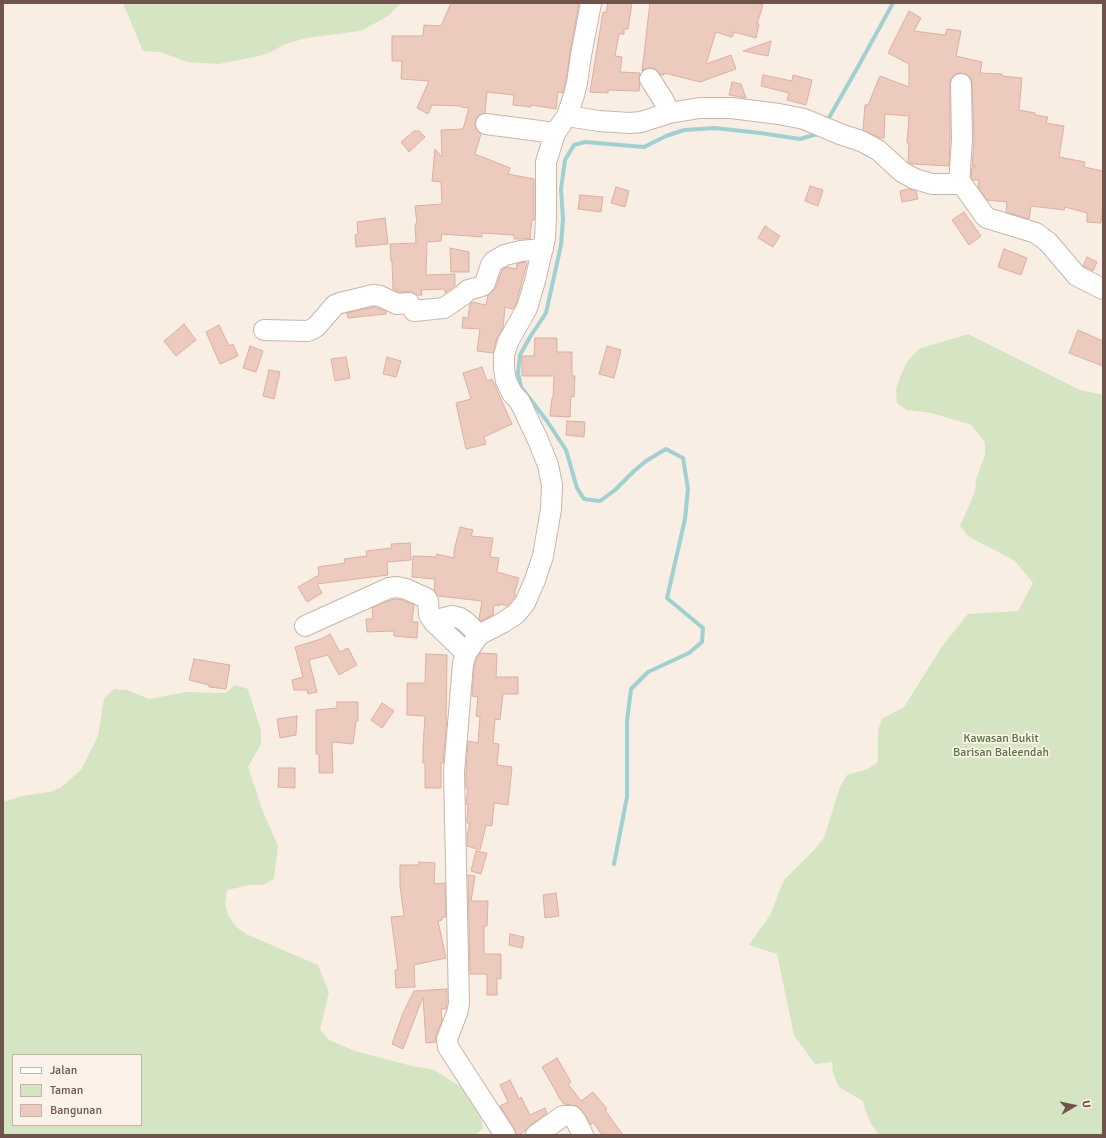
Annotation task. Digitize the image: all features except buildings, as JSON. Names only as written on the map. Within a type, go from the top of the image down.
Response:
[{"type":"street","points":[[505,1135],[448,1047],[447,1039],[459,1004],[454,772],[463,664],[466,653],[479,635],[516,614],[525,603],[543,556],[551,509],[552,485],[548,465],[538,440],[523,408],[506,381],[504,355],[508,342],[527,308],[543,249],[546,217],[546,162],[555,133],[567,116],[574,95],[591,3]]},
{"type":"street","points":[[650,79],[664,101],[669,113]]},
{"type":"street","points":[[959,184],[962,140],[961,84]]},
{"type":"street","points":[[567,116],[599,121],[630,123],[641,122],[669,113],[700,108],[731,108],[795,117],[810,121],[861,141],[878,150],[902,172],[915,179],[932,184],[962,184],[987,218],[1036,233],[1048,242],[1076,276],[1103,289]]},
{"type":"street","points":[[486,124],[555,133]]},
{"type":"street","points":[[264,330],[308,331],[316,327],[335,305],[373,295],[380,296],[397,304],[409,303],[414,311],[444,308],[468,290],[482,286],[485,283],[490,265],[494,261],[505,255],[521,250],[543,249]]},
{"type":"street","points":[[305,626],[389,588],[397,587],[406,589],[426,598],[428,601],[429,616],[466,653]]},
{"type":"street","points":[[433,621],[452,616],[460,618],[479,635]]},
{"type":"street","points":[[536,1135],[563,1116],[572,1116],[583,1135]]},
{"type":"green space","points":[[123,3],[401,3],[388,16],[361,31],[306,38],[283,45],[271,52],[259,56],[219,64],[187,62],[160,52],[143,51]]},
{"type":"green space","name":"Kawasan Bukit Barisan Baleendah","points":[[968,334],[1080,390],[1103,395],[1103,1135],[879,1135],[871,1124],[863,1101],[839,1087],[833,1073],[832,1062],[815,1064],[794,1035],[777,954],[749,945],[770,915],[784,880],[824,838],[840,787],[847,775],[868,769],[878,762],[878,730],[882,719],[904,707],[943,645],[968,614],[1018,611],[1033,583],[1015,561],[968,536],[960,526],[975,492],[976,479],[985,455],[985,442],[971,425],[932,413],[907,410],[897,403],[896,389],[901,375],[907,362],[919,349]]},
{"type":"green space","points":[[235,685],[248,689],[261,731],[261,744],[248,767],[262,809],[278,846],[274,879],[263,885],[250,885],[227,890],[225,903],[228,915],[235,926],[246,934],[318,965],[329,992],[320,1030],[329,1040],[355,1051],[412,1066],[434,1070],[461,1087],[480,1115],[483,1128],[476,1135],[3,1135],[3,802],[22,796],[49,792],[60,788],[81,770],[98,736],[104,699],[114,689],[127,690],[149,699],[186,692],[226,693]]},
{"type":"waterway","points":[[826,123],[893,3]]},
{"type":"waterway","points":[[614,864],[627,797],[627,721],[631,689],[648,672],[689,653],[702,642],[703,628],[667,598],[685,519],[688,489],[683,458],[666,449],[646,461],[615,490],[600,501],[584,499],[577,488],[566,450],[547,421],[521,387],[518,373],[520,355],[546,313],[561,245],[563,219],[561,189],[565,160],[574,145],[585,142],[644,147],[666,136],[684,130],[715,128],[800,139],[817,134],[819,131]]}]
